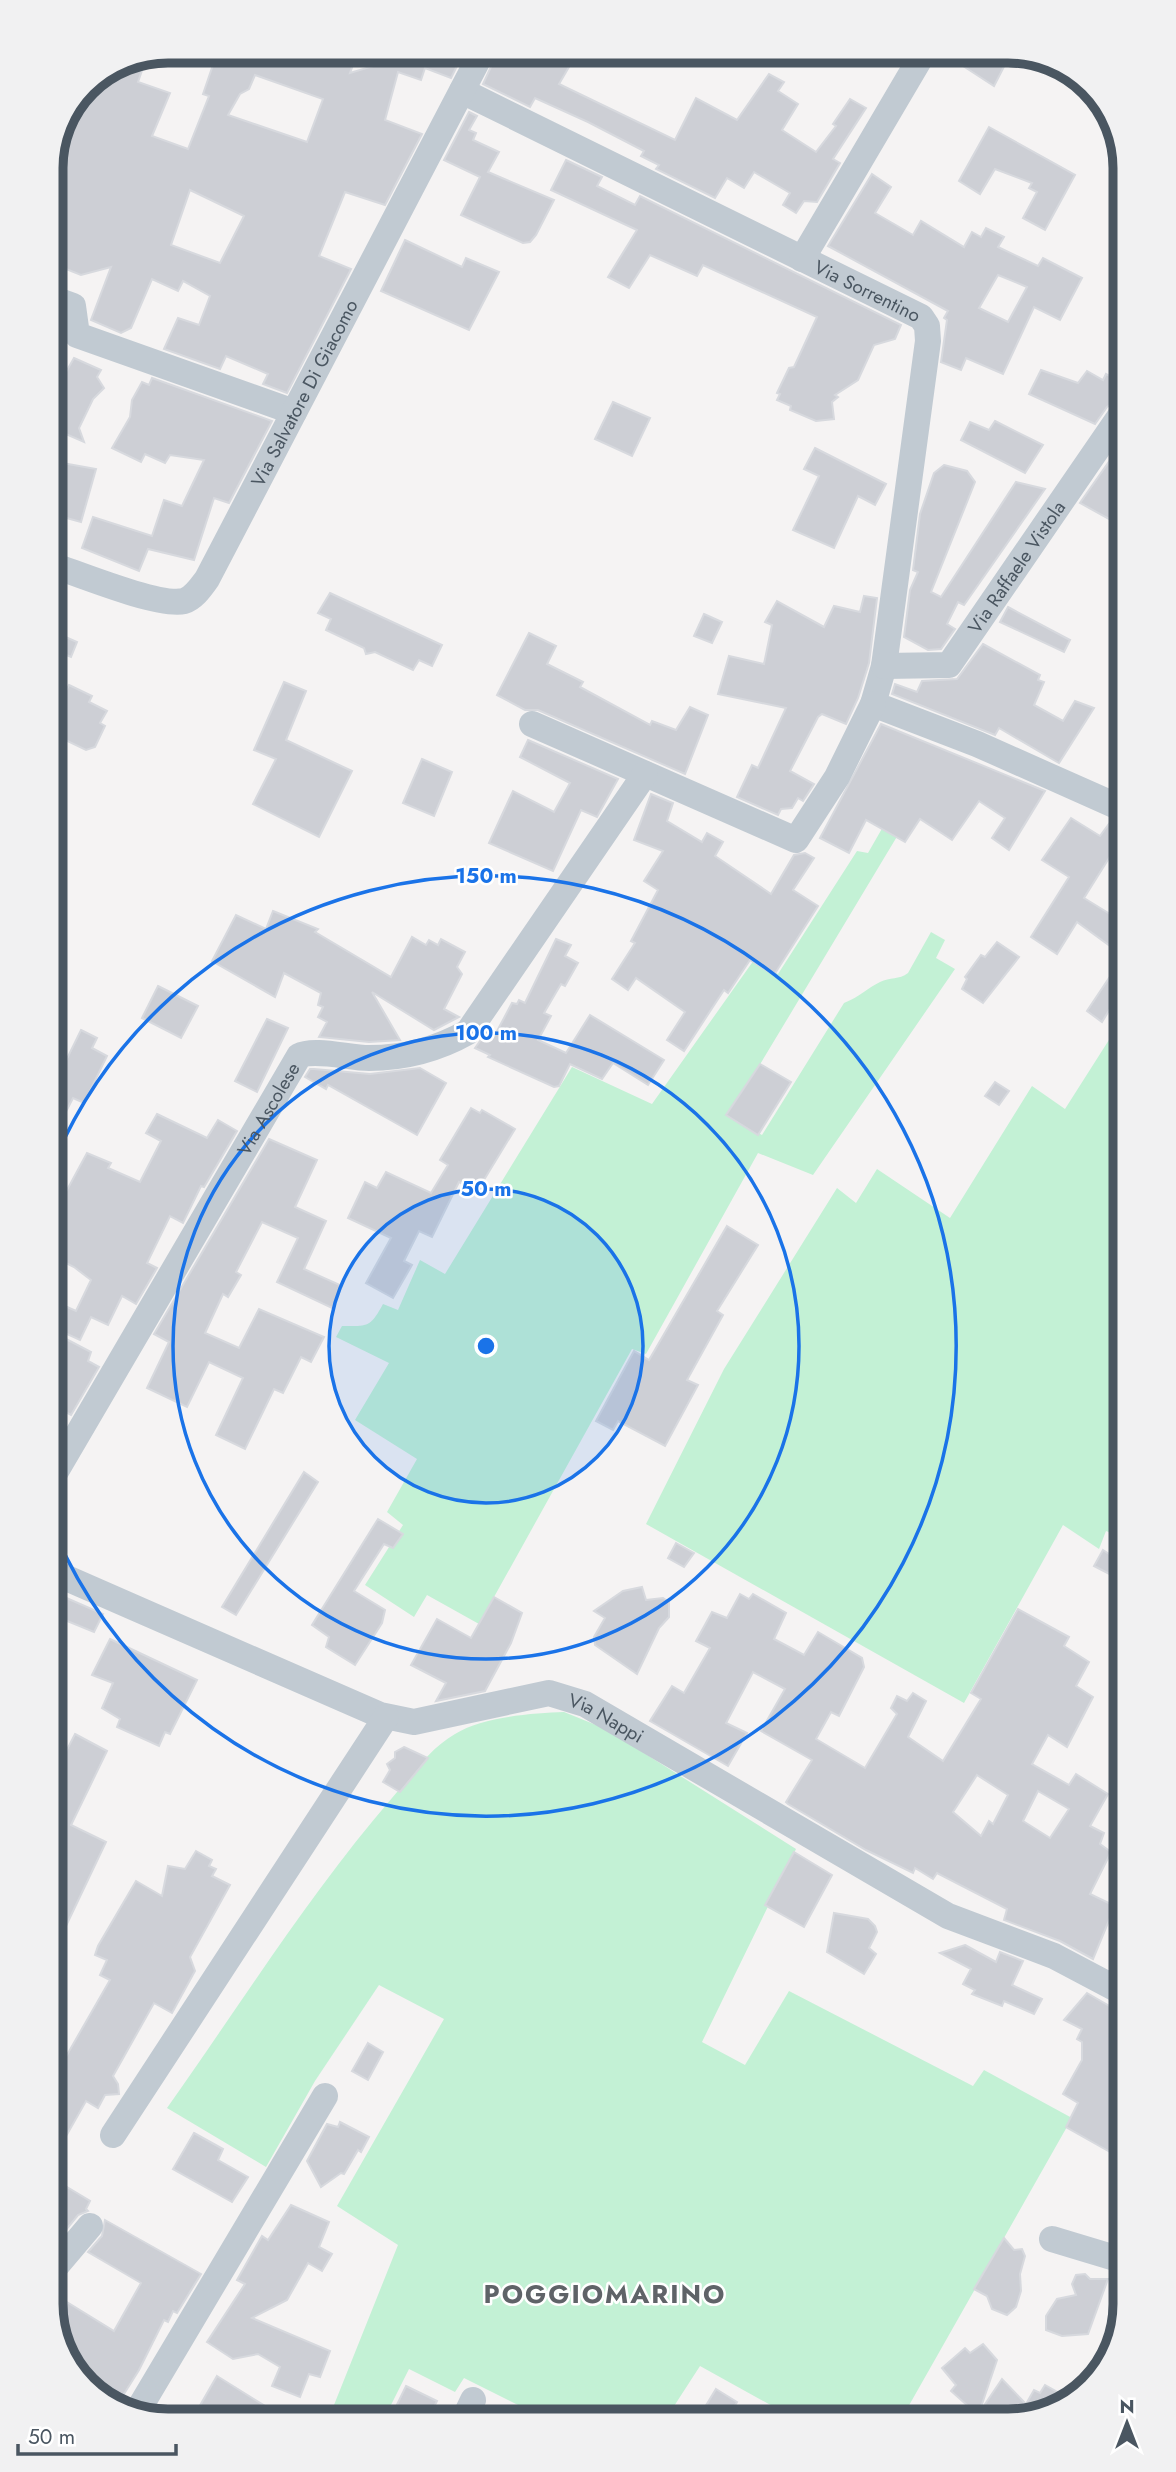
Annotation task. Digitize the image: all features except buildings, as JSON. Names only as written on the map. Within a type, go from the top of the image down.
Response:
[{"type":"street","name":"Via Salvatore Di Giacomo","points":[[63,569],[159,600],[186,601],[207,579],[476,63]]},
{"type":"street","points":[[802,259],[918,63]]},
{"type":"street","name":"Via Sorrentino","points":[[462,91],[921,317],[927,326],[928,341],[884,666],[873,704],[837,777],[796,840],[532,724]]},
{"type":"street","points":[[63,302],[73,306],[77,335],[293,412]]},
{"type":"street","name":"Via Raffaele Vistola","points":[[884,666],[949,665],[1113,426]]},
{"type":"street","points":[[873,704],[977,744],[1113,804]]},
{"type":"street","name":"Via Ascolese","points":[[63,1459],[299,1056],[308,1051],[355,1057],[403,1056],[453,1040],[468,1032],[645,774]]},
{"type":"street","name":"Via Nappi","points":[[63,1576],[386,1717],[414,1722],[549,1693],[585,1703],[948,1916],[1054,1956],[1113,1987]]},
{"type":"street","points":[[113,2135],[386,1717]]},
{"type":"street","points":[[141,2405],[325,2096]]},
{"type":"street","points":[[63,2258],[90,2226]]},
{"type":"street","points":[[1052,2239],[1113,2258]]},
{"type":"green space","points":[[923,757],[940,765],[729,1116],[762,1135],[844,1003],[880,982],[908,973],[931,932],[945,940],[936,958],[955,969],[813,1175],[758,1153],[646,1354],[632,1349],[479,1624],[427,1595],[414,1617],[365,1585],[403,1525],[387,1512],[417,1459],[355,1420],[389,1363],[336,1337],[342,1326],[358,1326],[371,1322],[383,1304],[398,1310],[420,1260],[445,1274],[572,1067],[652,1104],[754,960],[778,974],[857,851],[868,853]]},
{"type":"green space","points":[[1113,1034],[1113,1534],[1106,1531],[1099,1549],[1063,1525],[964,1703],[646,1524],[724,1369],[837,1188],[856,1203],[877,1169],[950,1218],[1032,1086],[1065,1109]]},
{"type":"green space","points":[[564,1712],[606,1729],[796,1849],[702,2042],[745,2065],[789,1991],[973,2086],[984,2070],[1072,2118],[907,2409],[778,2409],[700,2366],[672,2409],[526,2409],[464,2378],[455,2392],[409,2369],[389,2409],[332,2409],[398,2245],[337,2206],[444,2019],[379,1985],[315,2081],[266,2167],[167,2108],[333,1872],[413,1772],[446,1740],[466,1728],[523,1715]]},
{"type":"district","name":"POGGIOMARINO","points":[[605,2294]]}]
